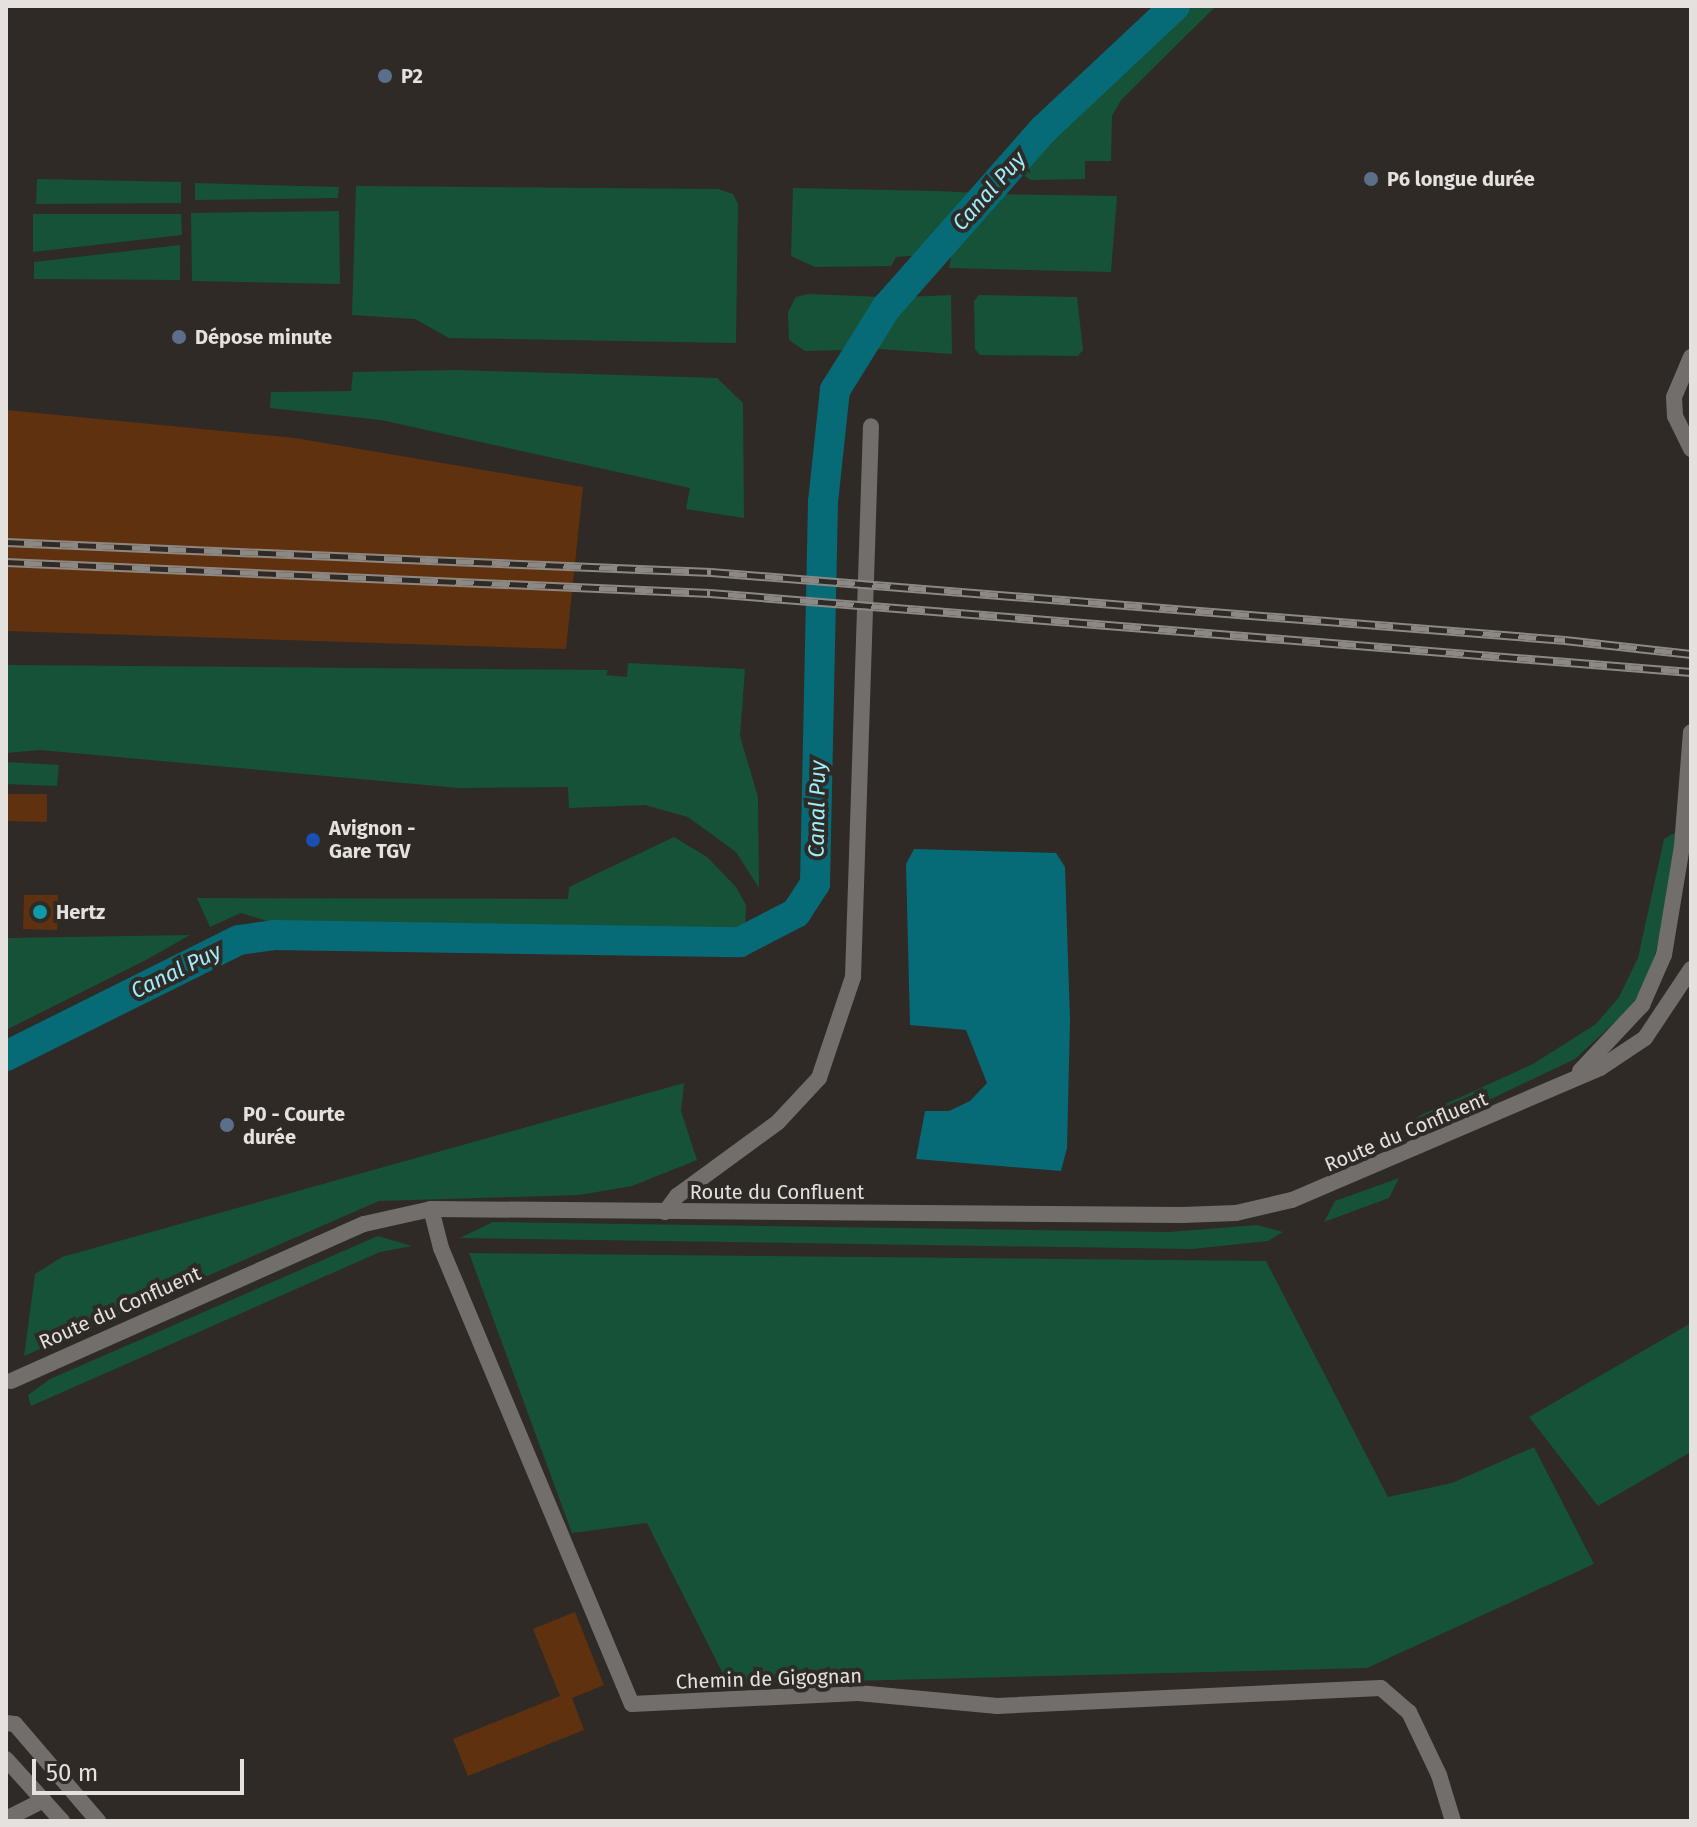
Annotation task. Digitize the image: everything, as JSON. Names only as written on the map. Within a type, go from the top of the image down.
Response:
[{"type":"street","points":[[1691,357],[1674,397],[1678,425],[1691,449]]},
{"type":"street","points":[[665,1212],[677,1196],[778,1122],[819,1078],[853,977],[871,426]]},
{"type":"street","points":[[1559,1086],[1619,1034],[1655,981],[1682,846],[1691,732]]},
{"type":"street","name":"Route du Confluent","points":[[9,1382],[364,1224],[431,1209],[1236,1213],[1341,1183],[1600,1068],[1645,1038],[1691,969]]},
{"type":"street","name":"Chemin de Gigognan","points":[[431,1209],[441,1248],[632,1704],[858,1693],[997,1706],[1381,1688],[1409,1712],[1439,1775],[1453,1821]]},
{"type":"street","points":[[6,1723],[15,1724],[98,1821]]},
{"type":"street","points":[[6,1759],[62,1821]]},
{"type":"street","points":[[6,1819],[44,1800]]},
{"type":"green space","points":[[1193,6],[1216,6],[1121,100],[1112,116],[1111,161],[1085,161],[1085,179],[1031,180],[1019,173]]},
{"type":"green space","points":[[37,179],[181,182],[181,203],[36,204]]},
{"type":"green space","points":[[195,183],[339,187],[338,198],[195,200]]},
{"type":"green space","points":[[356,186],[718,189],[733,194],[738,204],[736,343],[449,338],[415,319],[352,315]]},
{"type":"green space","points":[[793,188],[981,193],[923,255],[896,257],[891,266],[815,267],[791,256]]},
{"type":"green space","points":[[991,194],[1117,196],[1111,272],[949,268],[951,257],[932,258]]},
{"type":"green space","points":[[339,211],[340,284],[192,281],[191,213]]},
{"type":"green space","points":[[33,214],[181,214],[182,235],[33,252]]},
{"type":"green space","points":[[180,245],[180,280],[34,279],[34,262]]},
{"type":"green space","points":[[808,294],[882,297],[842,350],[805,351],[789,340],[788,312],[796,297]]},
{"type":"green space","points":[[951,295],[952,354],[864,348],[906,297]]},
{"type":"green space","points":[[979,295],[1077,297],[1083,350],[1078,356],[980,355],[975,349],[974,301]]},
{"type":"green space","points":[[456,370],[717,378],[743,403],[744,518],[686,509],[690,488],[381,420],[270,408],[271,392],[351,391],[353,372]]},
{"type":"green space","points":[[628,663],[745,669],[740,736],[758,797],[759,888],[736,852],[688,817],[645,805],[569,808],[568,787],[459,788],[40,750],[6,753],[6,665],[608,670],[606,675],[627,677]]},
{"type":"green space","points":[[6,762],[59,765],[57,786],[6,784]]},
{"type":"green space","points":[[1678,831],[1662,929],[1648,980],[1629,1009],[1575,1059],[1409,1138],[1411,1122],[1421,1115],[1533,1064],[1596,1024],[1619,997],[1638,958],[1664,839]]},
{"type":"green space","points":[[674,837],[707,857],[736,887],[746,905],[745,929],[267,921],[241,913],[210,927],[197,898],[568,899],[569,887]]},
{"type":"green space","points":[[190,935],[146,960],[6,1030],[6,938]]},
{"type":"green space","points":[[684,1083],[681,1111],[697,1160],[632,1186],[579,1195],[379,1201],[24,1356],[35,1274],[62,1257]]},
{"type":"green space","points":[[1399,1178],[1389,1198],[1324,1222],[1335,1201]]},
{"type":"green space","points":[[493,1222],[1169,1232],[1257,1225],[1283,1232],[1268,1241],[1192,1249],[460,1238]]},
{"type":"green space","points":[[378,1236],[412,1246],[380,1252],[31,1406],[28,1395],[50,1379]]},
{"type":"green space","points":[[469,1253],[1266,1261],[1388,1497],[1452,1483],[1534,1447],[1594,1564],[1367,1668],[728,1684],[647,1523],[572,1533]]},
{"type":"green space","points":[[1691,1323],[1691,1452],[1598,1506],[1529,1417]]},
{"type":"water","points":[[914,849],[1056,853],[1065,867],[1070,1020],[1067,1148],[1061,1171],[916,1159],[925,1111],[949,1111],[970,1101],[987,1083],[966,1030],[910,1025],[906,864]]},
{"type":"building","points":[[6,410],[295,438],[583,487],[566,649],[6,631]]},
{"type":"building","points":[[6,794],[47,794],[47,822],[6,821]]},
{"type":"building","name":"Hertz","points":[[24,895],[58,895],[57,930],[23,929]]},
{"type":"building","points":[[575,1612],[604,1685],[572,1698],[584,1730],[468,1776],[453,1739],[560,1696],[533,1629]]},
{"type":"waterway","name":"Canal Puy","points":[[6,1056],[239,940],[274,935],[740,942],[796,913],[815,884],[823,502],[835,390],[886,308],[1044,129],[1175,6]]},
{"type":"railway","points":[[6,542],[711,572],[1565,640],[1691,654]]},
{"type":"railway","points":[[6,562],[710,593],[1691,672]]},
{"type":"place","name":"P2","points":[[385,76]]},
{"type":"place","name":"P6 longue durée","points":[[1371,179]]},
{"type":"place","name":"Dépose minute","points":[[179,337]]},
{"type":"place","name":"Avignon - Gare TGV","points":[[313,840]]},
{"type":"place","name":"Hertz","points":[[40,912]]},
{"type":"place","name":"P0 - Courte durée","points":[[227,1125]]}]
